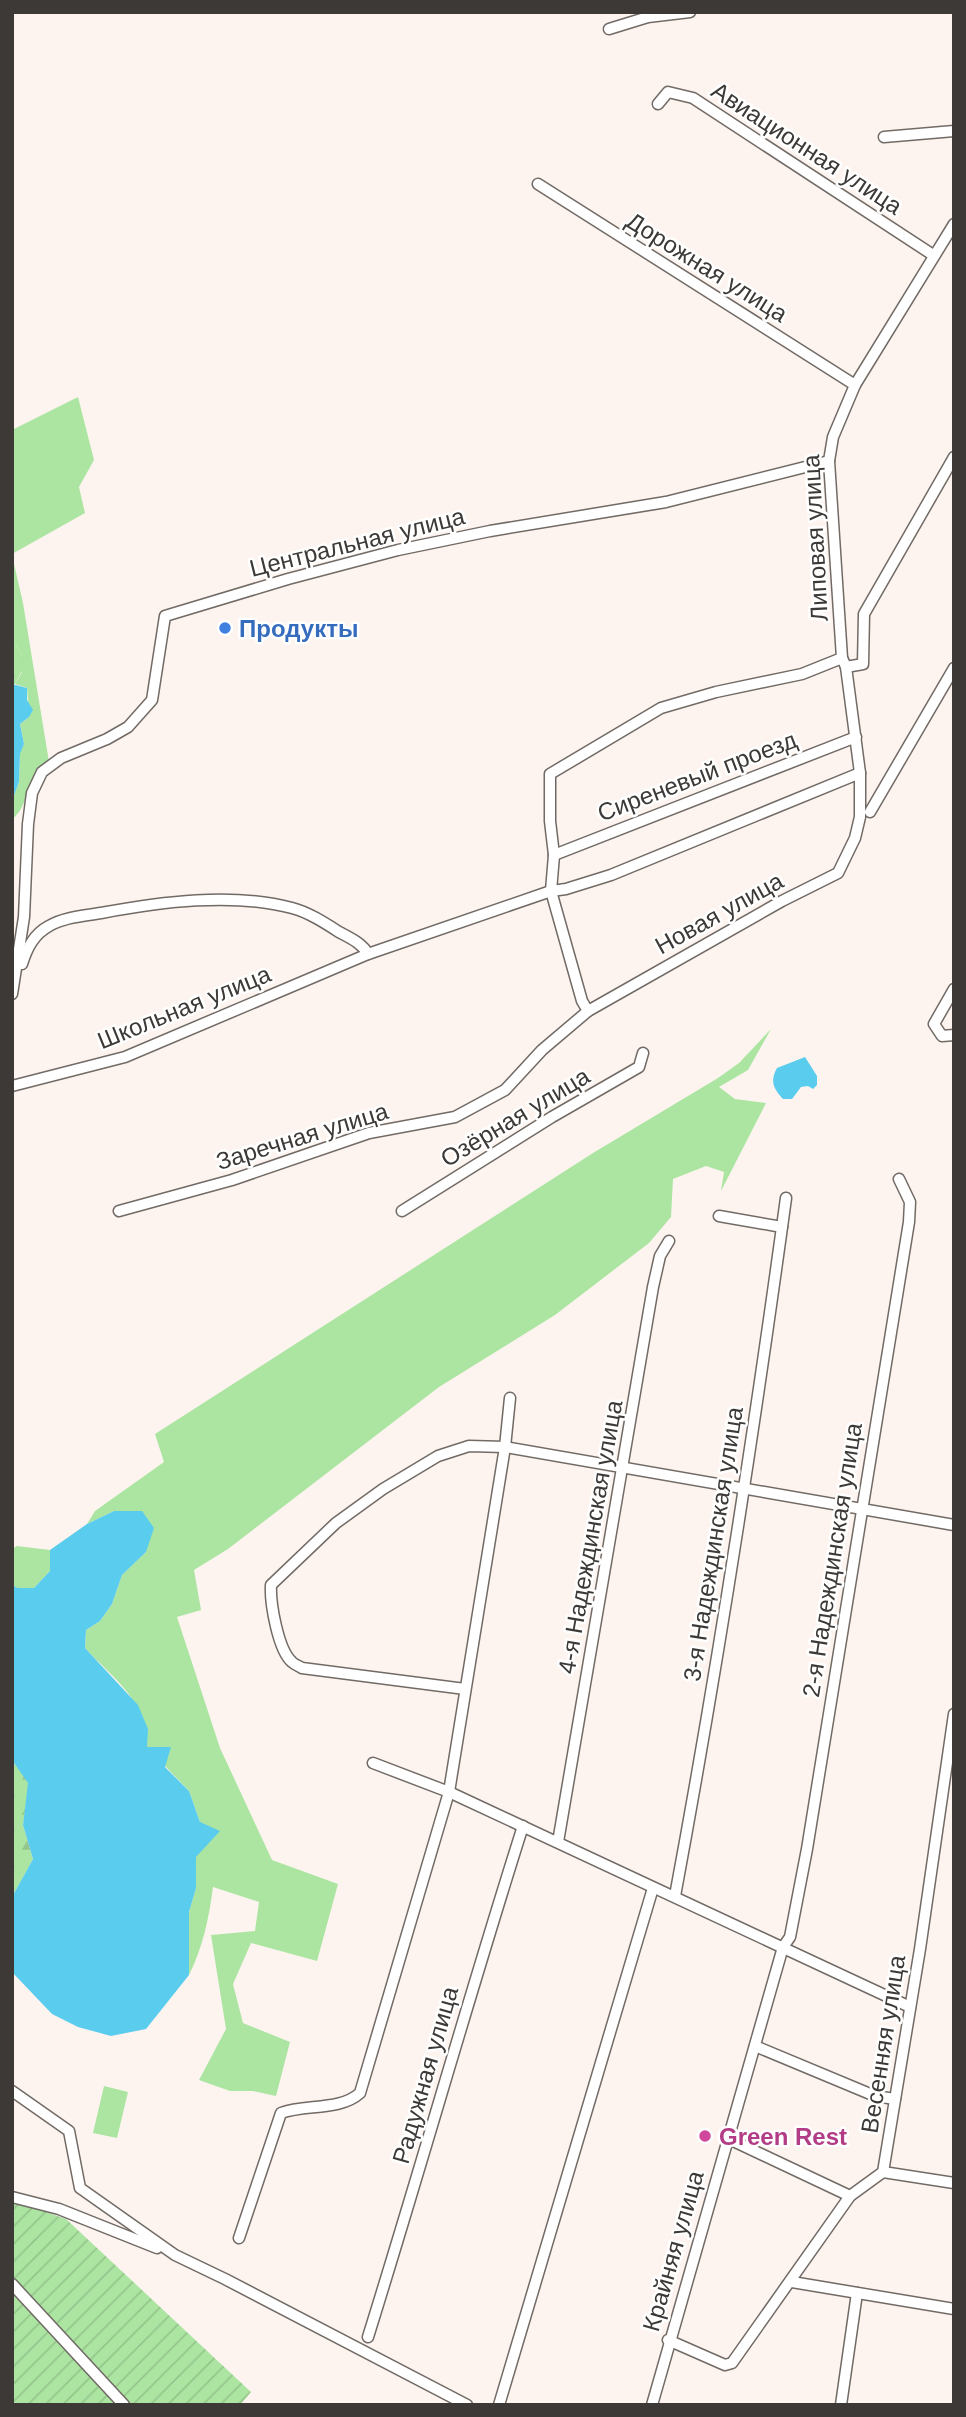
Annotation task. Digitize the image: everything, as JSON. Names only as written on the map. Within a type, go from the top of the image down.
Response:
[{"type":"street","points":[[609,29],[648,17],[690,12]]},
{"type":"street","name":"Авиационная улица","points":[[658,104],[668,92],[693,98],[933,255]]},
{"type":"street","points":[[884,137],[954,131]]},
{"type":"street","name":"Дорожная улица","points":[[537,184],[855,385]]},
{"type":"street","name":"Липовая улица","points":[[855,838],[860,817],[860,773],[844,663],[829,461],[833,437],[855,385],[954,223]]},
{"type":"street","points":[[588,1011],[582,1001],[551,891],[554,855],[550,821],[550,774],[661,708],[716,692],[844,663],[863,664],[864,614],[954,457]]},
{"type":"street","name":"Центральная улица","points":[[12,996],[24,917],[32,793],[42,772],[61,758],[128,727],[152,700],[165,616],[398,550],[489,531],[666,502],[829,461]]},
{"type":"street","points":[[870,812],[954,668]]},
{"type":"street","name":"Сиреневый проезд","points":[[554,855],[856,737]]},
{"type":"street","name":"Школьная улица","points":[[12,1086],[125,1057],[368,954],[551,891],[611,875],[860,773]]},
{"type":"street","name":"Новая улица","points":[[588,1011],[782,901],[838,873],[855,838]]},
{"type":"street","points":[[12,996],[25,955],[33,940],[51,925],[69,919],[156,903],[227,901],[292,908],[323,922],[364,947],[368,954]]},
{"type":"street","points":[[954,989],[934,1024],[942,1036],[954,1035]]},
{"type":"street","name":"Заречная улица","points":[[119,1211],[232,1180],[369,1133],[455,1117],[505,1090],[542,1050],[588,1011]]},
{"type":"street","name":"Озёрная улица","points":[[402,1211],[552,1117],[639,1067],[643,1053]]},
{"type":"street","name":"2-я Надеждинская улица","points":[[783,1947],[790,1937],[807,1849],[909,1222],[910,1202],[899,1179]]},
{"type":"street","name":"3-я Надеждинская улица","points":[[675,1896],[744,1489],[786,1198]]},
{"type":"street","points":[[719,1216],[782,1227]]},
{"type":"street","name":"4-я Надеждинская улица","points":[[558,1842],[653,1287],[660,1256],[669,1241]]},
{"type":"street","points":[[239,2238],[281,2113],[350,2102],[360,2093],[449,1792],[505,1447],[510,1398]]},
{"type":"street","points":[[465,1689],[302,1668],[292,1662],[285,1653],[270,1601],[271,1585],[335,1523],[383,1489],[438,1456],[469,1446],[505,1447],[954,1525]]},
{"type":"street","name":"Весенняя улица","points":[[668,2340],[725,2365],[732,2363],[792,2282],[850,2196],[883,2172],[954,1714]]},
{"type":"street","points":[[373,1763],[449,1792],[910,2007]]},
{"type":"street","name":"Радужная улица","points":[[368,2337],[424,2156],[471,1990],[523,1826]]},
{"type":"street","points":[[499,2405],[653,1888]]},
{"type":"street","name":"Крайняя улица","points":[[652,2405],[668,2340],[783,1947]]},
{"type":"street","points":[[755,2046],[875,2096],[895,2099]]},
{"type":"street","points":[[12,2091],[69,2131],[79,2188],[175,2255]]},
{"type":"street","points":[[727,2138],[850,2196]]},
{"type":"street","points":[[883,2172],[954,2183]]},
{"type":"street","points":[[12,2197],[59,2209],[175,2255],[467,2405]]},
{"type":"street","points":[[792,2282],[954,2309]]},
{"type":"street","points":[[12,2284],[124,2405]]},
{"type":"street","points":[[841,2405],[857,2293]]},
{"type":"green space","points":[[78,397],[94,460],[79,487],[85,513],[12,554],[12,430]]},
{"type":"green space","points":[[12,555],[23,603],[49,762],[36,772],[23,806],[12,819],[12,801],[19,782],[20,753],[24,744],[20,724],[29,717],[27,688],[15,684],[22,672],[22,656],[12,637]]},
{"type":"green space","points":[[12,637],[22,656],[24,667],[15,684],[12,684]]},
{"type":"green space","points":[[771,1029],[748,1070],[719,1087],[735,1099],[766,1103],[721,1191],[724,1172],[706,1166],[673,1179],[671,1217],[649,1243],[555,1315],[439,1387],[228,1549],[194,1570],[201,1610],[177,1617],[220,1748],[272,1860],[338,1884],[317,1961],[251,1943],[233,1984],[243,2023],[290,2042],[276,2096],[253,2091],[230,2091],[199,2080],[226,2029],[211,1935],[255,1931],[259,1902],[213,1887],[205,1932],[189,1975],[189,1912],[196,1887],[200,1822],[189,1791],[147,1747],[146,1731],[135,1704],[118,1681],[85,1648],[86,1630],[100,1621],[112,1604],[122,1575],[146,1552],[114,1511],[87,1524],[95,1511],[164,1462],[155,1434],[593,1153],[718,1078],[739,1063]]},
{"type":"green space","points":[[17,1546],[50,1550],[50,1571],[34,1588],[18,1588],[12,1585],[12,1549]]},
{"type":"green space","points":[[12,1760],[29,1783],[23,1825],[33,1859],[12,1897]]},
{"type":"green space","points":[[104,2086],[128,2092],[117,2138],[93,2133]]},
{"type":"green space","points":[[12,2203],[23,2204],[66,2219],[251,2392],[240,2405],[12,2405]]},
{"type":"water","points":[[12,684],[27,688],[27,700],[33,710],[20,724],[24,744],[20,754],[19,782],[12,801]]},
{"type":"water","points":[[805,1057],[817,1076],[817,1085],[813,1089],[808,1086],[801,1087],[792,1099],[783,1099],[774,1084],[777,1068]]},
{"type":"water","points":[[114,1511],[142,1511],[154,1528],[146,1552],[122,1575],[112,1604],[100,1621],[86,1630],[85,1648],[138,1705],[148,1729],[147,1747],[171,1747],[165,1767],[189,1791],[200,1822],[220,1831],[196,1857],[196,1888],[189,1912],[189,1975],[146,2029],[111,2036],[78,2027],[52,2014],[12,1972],[12,1897],[33,1859],[23,1825],[28,1783],[12,1760],[12,1585],[18,1588],[34,1588],[50,1571],[50,1550],[87,1524]]},
{"type":"place","name":"Продукты","points":[[225,628]]},
{"type":"place","name":"Green Rest","points":[[705,2136]]}]
